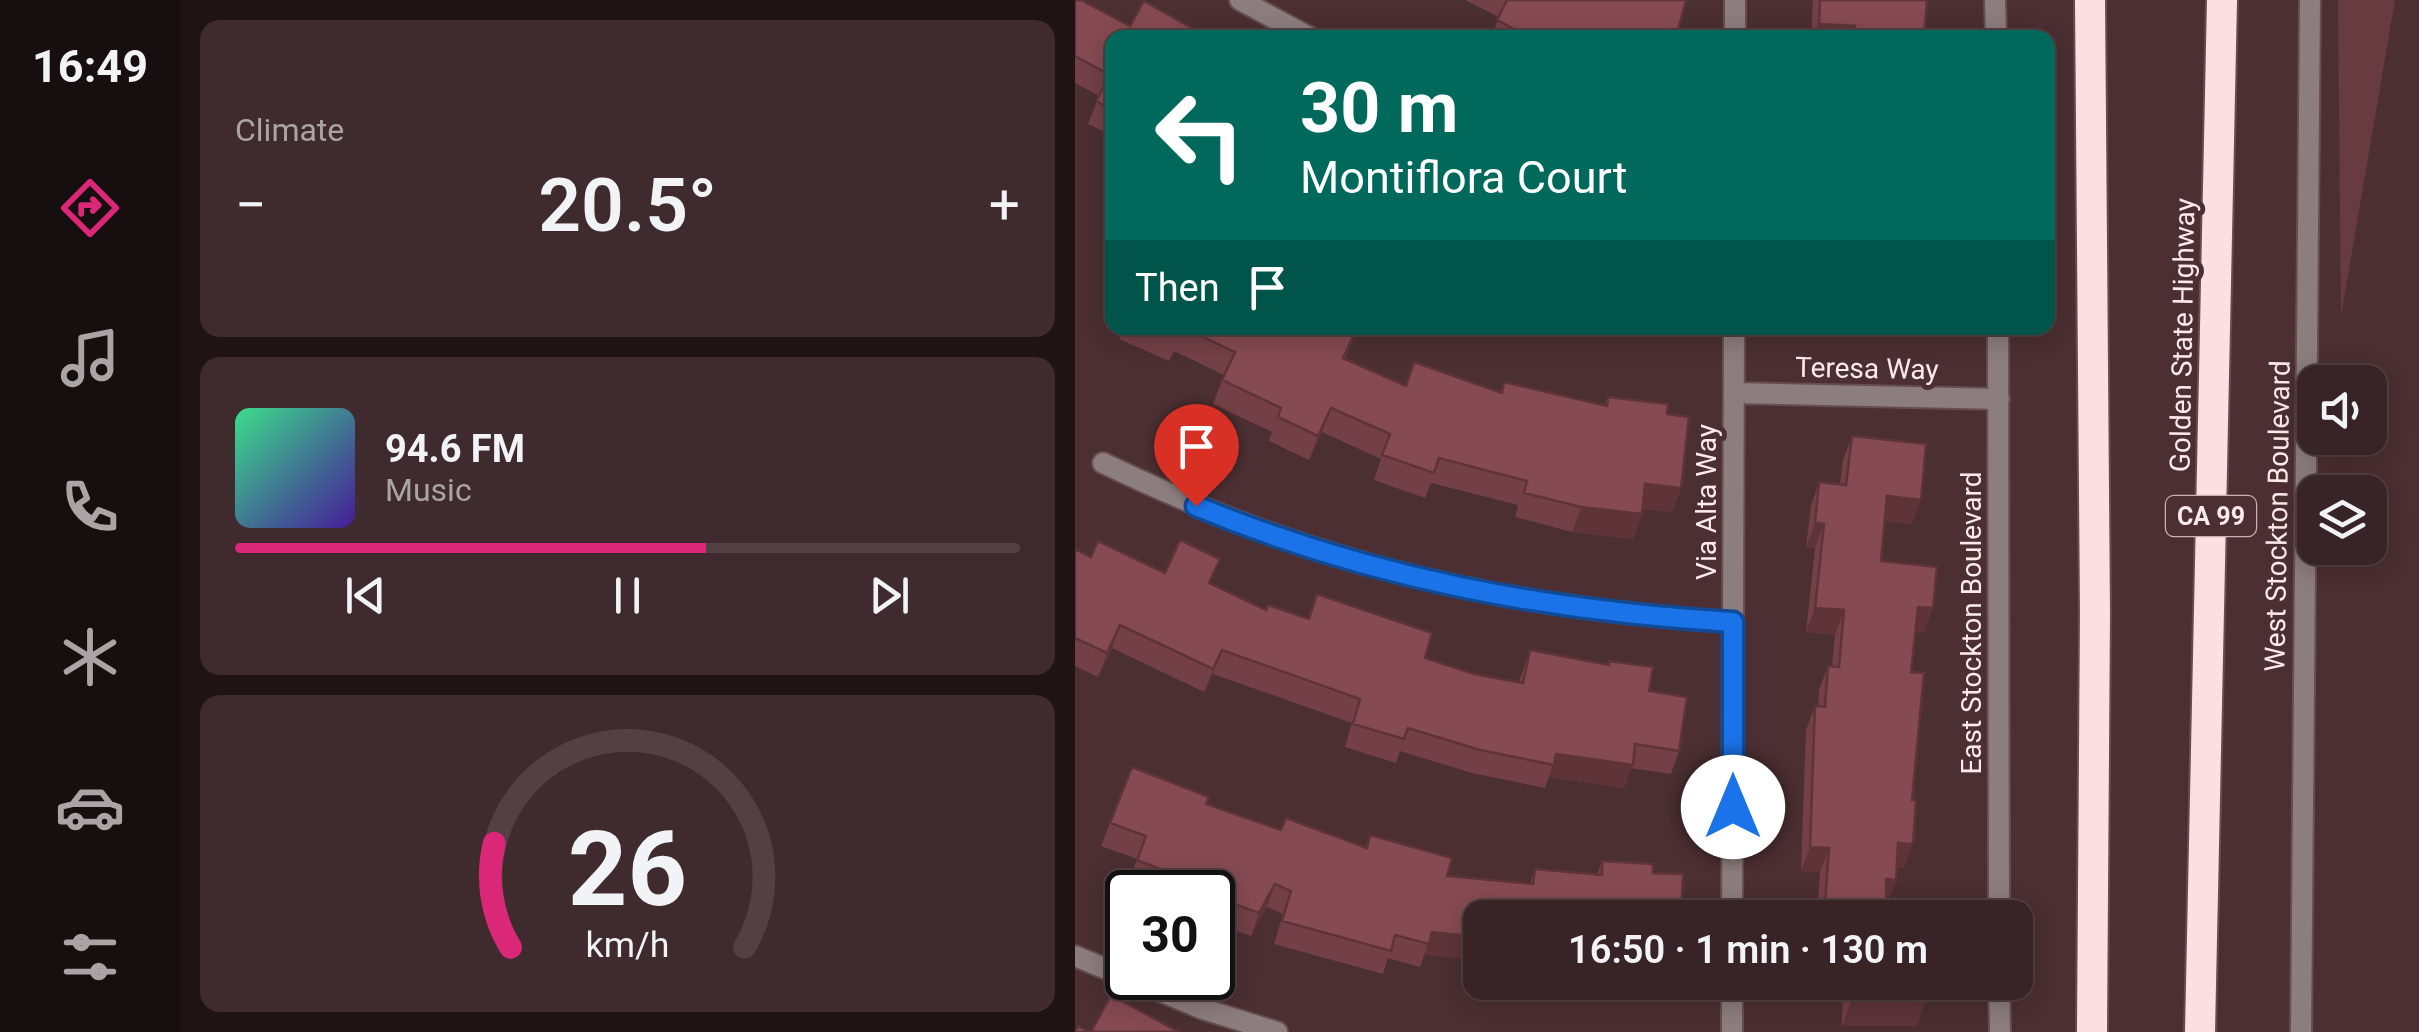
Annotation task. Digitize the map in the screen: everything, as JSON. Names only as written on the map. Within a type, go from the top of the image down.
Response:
[{"type":"highway","points":[[2091,0],[2095,613],[2092,1032]]},
{"type":"highway","name":"Golden State Highway","points":[[2200,1032],[2222,0]]},
{"type":"street","points":[[1240,0],[1296,30]]},
{"type":"street","points":[[1735,0],[1735,30]]},
{"type":"street","points":[[1995,0],[1996,30]]},
{"type":"street","name":"West Stockton Boulevard","points":[[2301,1032],[2310,0]]},
{"type":"street","name":"Via Alta Way","points":[[1732,900],[1734,335]]},
{"type":"street","name":"East Stockton Boulevard","points":[[1998,335],[1999,900]]},
{"type":"street","name":"Teresa Way","points":[[1734,392],[1999,398]]},
{"type":"street","points":[[1103,463],[1236,522],[1316,552],[1416,580],[1618,615],[1733,622]]},
{"type":"street","points":[[1075,956],[1203,1009],[1277,1032]]},
{"type":"street","points":[[1732,1000],[1732,1032]]},
{"type":"street","points":[[1999,1000],[1999,1032]]},
{"type":"shaded area","points":[[2338,0],[2395,0],[2341,316]]},
{"type":"building","points":[[1075,0],[1130,26],[1144,1],[1195,30],[1105,30],[1105,72],[1075,56]]},
{"type":"building","points":[[1507,0],[1686,0],[1678,30],[1516,30],[1497,20]]},
{"type":"building","points":[[1820,0],[1927,0],[1925,30],[1855,30],[1855,26],[1819,24]]},
{"type":"building","points":[[1105,84],[1105,106],[1096,101]]},
{"type":"building","points":[[1199,335],[1354,335],[1343,358],[1406,386],[1414,362],[1502,393],[1504,382],[1607,406],[1608,397],[1668,404],[1667,414],[1689,417],[1681,488],[1645,484],[1642,514],[1581,507],[1524,493],[1527,481],[1439,458],[1434,473],[1382,455],[1390,434],[1331,408],[1318,436],[1278,417],[1281,408],[1222,380],[1235,352]]},
{"type":"building","points":[[1852,436],[1926,444],[1921,500],[1887,496],[1881,561],[1937,567],[1933,608],[1918,607],[1911,672],[1924,673],[1912,800],[1916,800],[1913,844],[1898,843],[1896,880],[1886,879],[1886,900],[1825,900],[1829,848],[1810,847],[1815,706],[1825,707],[1828,666],[1839,667],[1844,610],[1815,608],[1824,524],[1815,523],[1819,482],[1846,485]]},
{"type":"building","points":[[1180,540],[1220,559],[1209,583],[1266,610],[1268,605],[1309,619],[1317,594],[1432,633],[1425,658],[1474,674],[1523,683],[1530,650],[1609,665],[1609,661],[1653,667],[1649,691],[1687,697],[1679,751],[1635,744],[1633,765],[1556,754],[1554,765],[1480,750],[1408,728],[1404,739],[1353,724],[1360,699],[1222,650],[1213,669],[1120,625],[1107,653],[1075,638],[1075,549],[1091,557],[1098,541],[1165,573]]},
{"type":"building","points":[[1132,767],[1209,797],[1206,804],[1281,830],[1286,818],[1367,848],[1370,835],[1452,858],[1447,876],[1533,884],[1535,869],[1602,875],[1602,861],[1653,864],[1653,873],[1683,874],[1682,900],[1463,900],[1463,935],[1432,932],[1429,944],[1395,935],[1391,951],[1282,921],[1291,891],[1275,884],[1259,913],[1235,904],[1235,870],[1163,870],[1137,860],[1146,836],[1110,823]]},
{"type":"building","points":[[1108,1000],[1120,1000],[1179,1032],[1091,1032]]},
{"type":"building","points":[[1925,1000],[1925,1002],[1851,1001]]},
{"type":"route","points":[[1196,506],[1316,552],[1416,580],[1517,601],[1618,615],[1733,622],[1733,807]]}]
